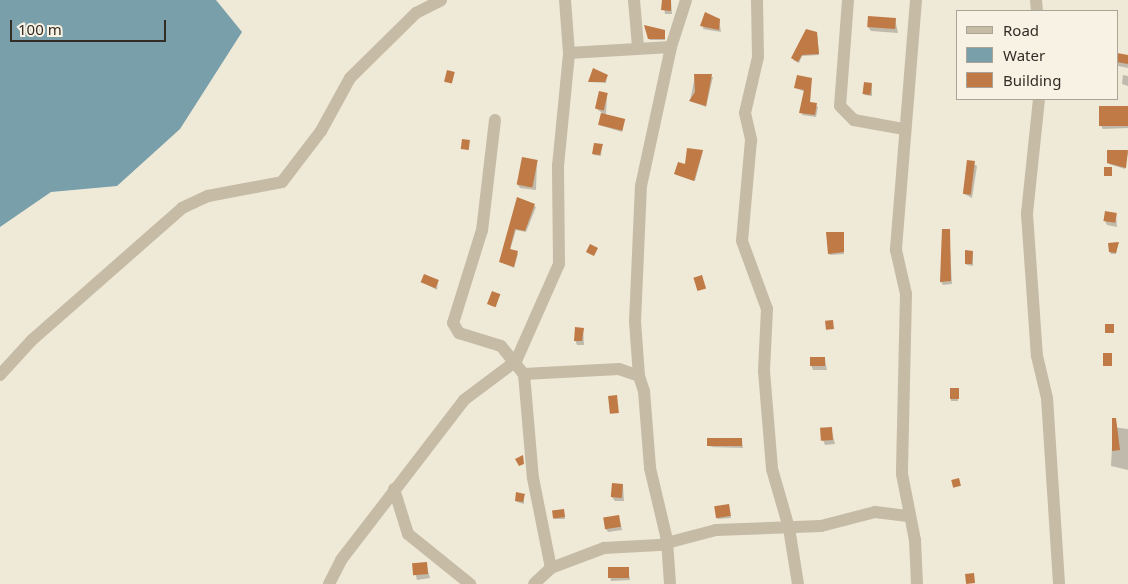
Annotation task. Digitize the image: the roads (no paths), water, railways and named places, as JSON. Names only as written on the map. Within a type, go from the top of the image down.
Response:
[{"type":"street","points":[[0,375],[39,333],[182,208],[208,196],[282,182],[321,131],[350,78],[416,13],[441,0]]},
{"type":"street","points":[[330,584],[341,560],[394,488],[464,400],[516,361],[558,264],[558,166],[569,53],[565,0]]},
{"type":"street","points":[[634,0],[638,46]]},
{"type":"street","points":[[670,584],[667,540],[650,468],[644,391],[639,376],[635,322],[641,186],[671,48],[686,0]]},
{"type":"street","points":[[757,0],[758,57],[746,113],[751,140],[742,241],[767,310],[764,370],[772,469],[790,528],[798,584]]},
{"type":"street","points":[[848,0],[840,106],[854,120],[904,129]]},
{"type":"street","points":[[916,0],[904,129],[896,250],[906,294],[902,474],[910,516],[917,584]]},
{"type":"street","points":[[569,53],[638,46],[671,48]]},
{"type":"street","points":[[1039,100],[1027,214],[1036,356],[1047,398],[1059,584]]},
{"type":"street","points":[[495,120],[482,230],[453,322],[458,332],[501,346],[516,361],[524,374],[533,478],[552,568]]},
{"type":"street","points":[[524,374],[619,369],[639,376]]},
{"type":"street","points":[[394,488],[408,534],[470,584]]},
{"type":"street","points":[[534,584],[552,568],[604,548],[660,545],[667,540],[716,530],[821,526],[875,512],[910,516]]},
{"type":"water","points":[[0,0],[216,0],[242,32],[180,129],[117,186],[51,192],[0,227]]}]
